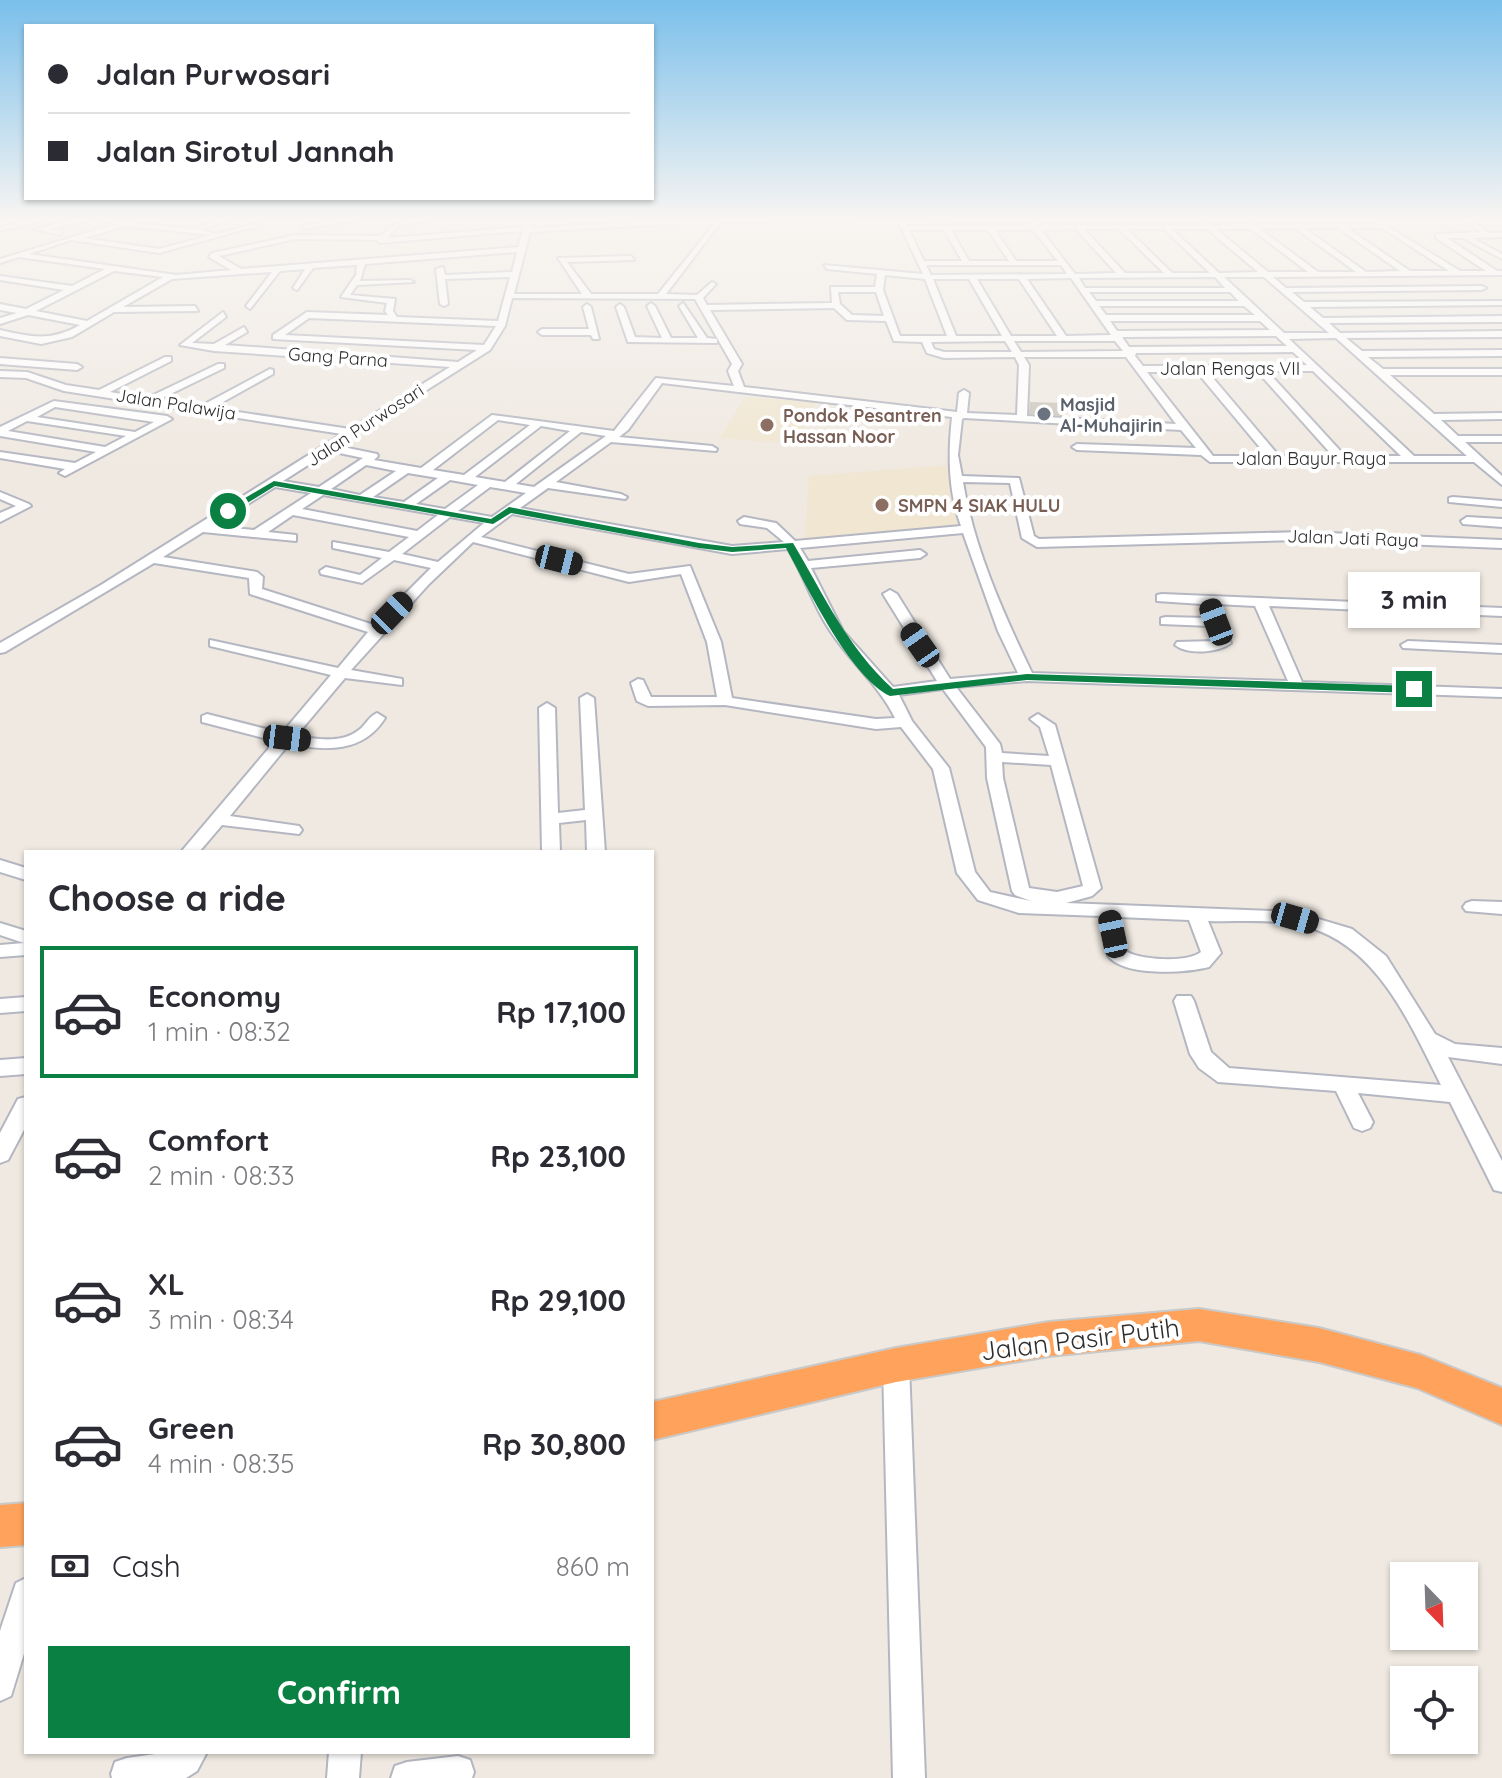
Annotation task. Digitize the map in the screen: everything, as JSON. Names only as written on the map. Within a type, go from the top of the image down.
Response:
[{"type":"highway","name":"Jalan Pasir Putih","points":[[654,1421],[896,1365],[1049,1339],[1199,1325],[1319,1345],[1421,1372],[1502,1407]]},
{"type":"highway","points":[[0,1526],[24,1524]]},
{"type":"street","points":[[1,321],[52,300]]},
{"type":"street","points":[[14,347],[75,333],[129,300]]},
{"type":"street","points":[[250,306],[255,300]]},
{"type":"street","points":[[368,300],[392,301],[389,311],[393,316],[390,318]]},
{"type":"street","points":[[444,300],[444,304]]},
{"type":"street","name":"Jalan Purwosari","points":[[0,649],[274,483],[487,348],[501,324],[507,300]]},
{"type":"street","points":[[560,300],[626,300]]},
{"type":"street","points":[[681,300],[702,303]]},
{"type":"street","points":[[703,300],[737,364],[733,371],[741,391]]},
{"type":"street","points":[[937,300],[952,338]]},
{"type":"street","points":[[986,300],[1024,365],[1022,420]]},
{"type":"street","points":[[1037,300],[1063,338]]},
{"type":"street","name":"Jalan Bayur Raya","points":[[1090,300],[1182,427],[1210,459],[1476,459]]},
{"type":"street","points":[[1245,300],[1409,457]]},
{"type":"street","points":[[1296,300],[1502,482]]},
{"type":"street","points":[[603,302],[620,307],[883,301],[897,339],[1502,334]]},
{"type":"street","points":[[554,308],[587,302]]},
{"type":"street","points":[[542,332],[595,334],[587,302]]},
{"type":"street","points":[[836,302],[850,318],[890,319]]},
{"type":"street","points":[[1302,305],[1502,302]]},
{"type":"street","points":[[1093,304],[1248,303]]},
{"type":"street","points":[[651,306],[668,340]]},
{"type":"street","points":[[683,306],[704,341]]},
{"type":"street","points":[[0,307],[90,324]]},
{"type":"street","points":[[620,307],[631,340],[725,341]]},
{"type":"street","points":[[111,310],[195,309]]},
{"type":"street","name":"Gang Parna","points":[[223,315],[184,345],[306,351],[461,365]]},
{"type":"street","points":[[487,348],[276,338],[303,316],[501,324]]},
{"type":"street","points":[[1104,318],[1263,318]]},
{"type":"street","points":[[1321,321],[1502,319]]},
{"type":"street","points":[[1,321],[31,326]]},
{"type":"street","points":[[45,328],[75,333]]},
{"type":"street","points":[[214,348],[244,330]]},
{"type":"street","points":[[0,333],[41,341]]},
{"type":"street","points":[[925,339],[930,351],[944,355],[1297,349]]},
{"type":"street","points":[[1359,354],[1502,353]]},
{"type":"street","points":[[101,393],[168,359]]},
{"type":"street","points":[[0,361],[77,367]]},
{"type":"street","points":[[27,375],[61,365]]},
{"type":"street","points":[[150,400],[221,366]]},
{"type":"street","points":[[1199,368],[1275,458]]},
{"type":"street","points":[[1259,368],[1341,458]]},
{"type":"street","name":"Jalan Rengas VII","points":[[1143,369],[1317,368]]},
{"type":"street","points":[[203,409],[270,372]]},
{"type":"street","points":[[1380,372],[1502,372]]},
{"type":"street","name":"Jalan Palawija","points":[[0,374],[27,375],[64,388],[353,433]]},
{"type":"street","points":[[192,850],[342,670],[440,566],[493,521],[613,437],[659,380],[960,416],[1182,427]]},
{"type":"street","points":[[964,393],[953,435],[955,479],[967,529],[1005,631],[1027,677]]},
{"type":"street","points":[[0,432],[54,404],[165,420]]},
{"type":"street","points":[[0,455],[71,470],[191,407]]},
{"type":"street","points":[[1430,417],[1502,416]]},
{"type":"street","points":[[423,472],[496,417],[613,437],[712,449]]},
{"type":"street","points":[[26,418],[137,435]]},
{"type":"street","points":[[1075,460],[1080,422]]},
{"type":"street","points":[[466,479],[539,423]]},
{"type":"street","points":[[507,486],[579,429]]},
{"type":"street","points":[[0,432],[108,451]]},
{"type":"street","points":[[1457,439],[1502,439]]},
{"type":"street","points":[[1077,447],[1205,452]]},
{"type":"street","points":[[257,534],[373,456],[329,448]]},
{"type":"street","points":[[365,462],[507,486],[621,497]]},
{"type":"street","points":[[363,498],[406,469]]},
{"type":"street","points":[[406,506],[448,476]]},
{"type":"street","name":"Jalan Jati Raya","points":[[955,479],[1015,480],[1029,541],[1204,536],[1502,544]]},
{"type":"street","points":[[274,483],[493,521]]},
{"type":"street","points":[[355,548],[326,571],[362,579],[487,483]]},
{"type":"street","points":[[0,495],[25,506],[0,518]]},
{"type":"street","points":[[1453,500],[1502,504]]},
{"type":"street","points":[[509,510],[721,549],[967,529]]},
{"type":"street","points":[[292,511],[419,535]]},
{"type":"street","points":[[744,521],[774,526],[802,565],[830,621],[867,671],[890,692],[905,722],[941,768],[966,873],[984,896],[1019,907],[1295,918],[1345,933],[1379,961],[1428,1039],[1453,1094],[1502,1183]]},
{"type":"street","points":[[1467,521],[1502,523]]},
{"type":"street","points":[[364,525],[337,545],[440,566]]},
{"type":"street","points":[[201,528],[292,538]]},
{"type":"street","points":[[471,538],[629,578],[686,569],[714,642],[725,701]]},
{"type":"street","points":[[802,565],[920,554]]},
{"type":"street","points":[[151,559],[252,575],[257,577],[255,591],[377,630]]},
{"type":"street","points":[[890,594],[905,625],[994,747],[1001,809],[1021,891],[1036,896],[1079,895],[1092,888],[1047,725],[1038,719]]},
{"type":"street","points":[[1162,598],[1502,612]]},
{"type":"street","points":[[1182,645],[1222,646],[1224,643],[1207,599]]},
{"type":"street","points":[[1260,602],[1296,684]]},
{"type":"street","points":[[1166,621],[1216,622]]},
{"type":"street","points":[[215,643],[342,670],[363,678],[397,682]]},
{"type":"street","points":[[1408,645],[1502,649]]},
{"type":"street","points":[[890,692],[1027,677],[1502,693]]},
{"type":"street","points":[[638,683],[642,698],[648,702],[725,701],[876,724],[905,722]]},
{"type":"street","points":[[587,698],[596,850]]},
{"type":"street","points":[[547,708],[551,850]]},
{"type":"street","points":[[207,719],[287,738],[344,743],[370,730],[377,718]]},
{"type":"street","points":[[996,757],[1056,761]]},
{"type":"street","points":[[551,819],[594,814]]},
{"type":"street","points":[[218,819],[293,830]]},
{"type":"street","points":[[2,868],[24,874]]},
{"type":"street","points":[[1472,907],[1502,908]]},
{"type":"street","points":[[1108,912],[1118,956],[1129,962],[1147,964],[1202,962],[1209,957],[1211,953],[1196,913]]},
{"type":"street","points":[[0,951],[24,949]]},
{"type":"street","points":[[1184,1001],[1201,1056],[1213,1071],[1225,1076],[1453,1094]]},
{"type":"street","points":[[0,1006],[24,1004]]},
{"type":"street","points":[[1428,1039],[1452,1051],[1502,1056]]},
{"type":"street","points":[[0,1068],[24,1066]]},
{"type":"street","points":[[1343,1083],[1362,1122]]},
{"type":"street","points":[[0,1154],[7,1129],[24,1108]]},
{"type":"street","points":[[896,1365],[909,1778]]},
{"type":"street","points":[[0,1685],[24,1600]]},
{"type":"street","points":[[127,1774],[161,1772],[190,1754]]},
{"type":"street","points":[[343,1778],[345,1754]]},
{"type":"street","points":[[407,1778],[458,1767]]},
{"type":"shaded area","name":"Pondok Pesantren Hassan Noor","points":[[745,397],[816,402],[797,444],[720,438]]},
{"type":"shaded area","name":"SMPN 4 SIAK HULU","points":[[950,465],[962,527],[805,540],[809,476]]},
{"type":"building","name":"Masjid Al-Muhajirin","points":[[1031,403],[1061,404],[1061,415],[1030,413]]},
{"type":"place","name":"Masjid Al-Muhajirin","points":[[1044,414]]},
{"type":"place","name":"Pondok Pesantren Hassan Noor","points":[[767,425]]},
{"type":"place","name":"SMPN 4 SIAK HULU","points":[[882,505]]},
{"type":"route","points":[[228,511],[274,483],[493,521],[509,510],[732,550],[789,545],[830,621],[867,671],[890,692],[993,678],[1027,677],[1414,689]]}]
